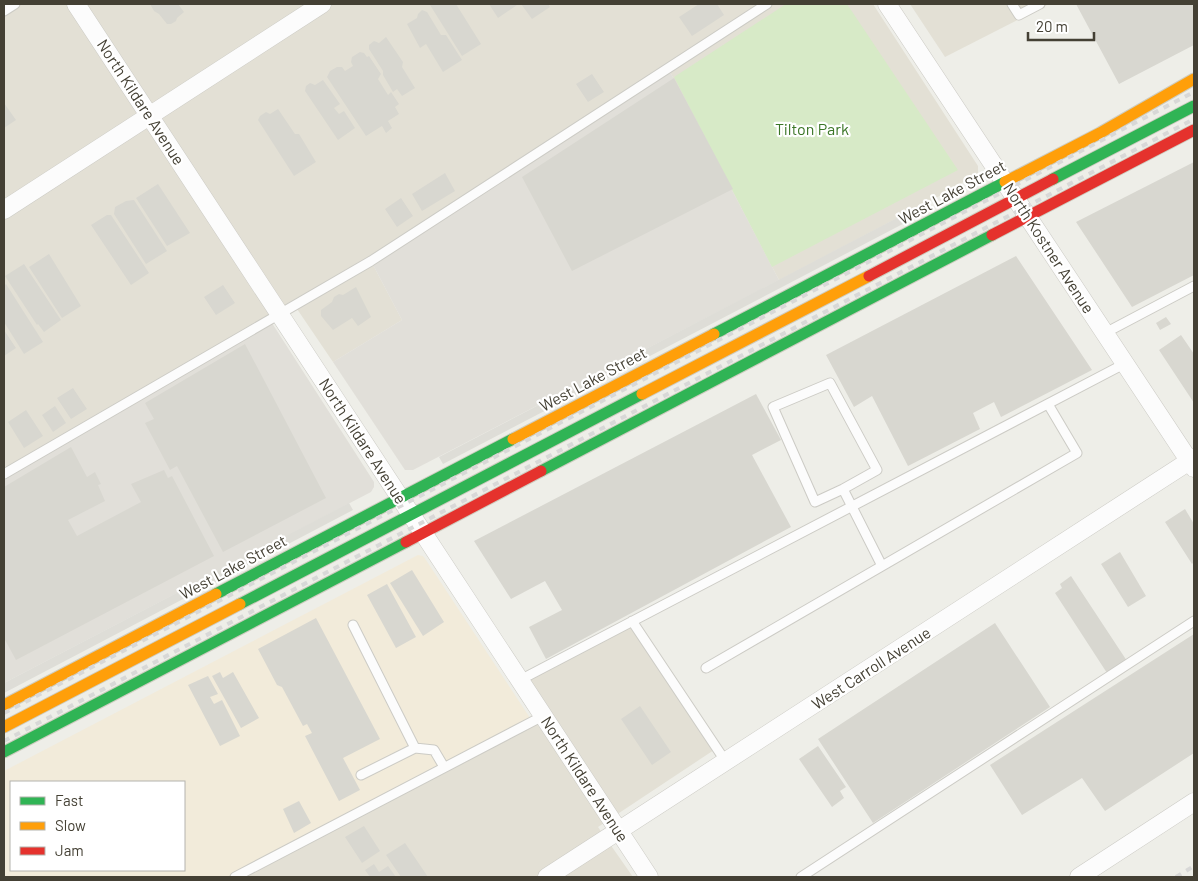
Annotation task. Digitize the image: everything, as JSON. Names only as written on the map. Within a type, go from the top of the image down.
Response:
[{"type":"main road","name":"West Lake Street","points":[[4,705],[1100,133],[1194,79]]},
{"type":"main road","points":[[4,727],[1194,106]]},
{"type":"main road","points":[[4,752],[1194,130]]},
{"type":"street","name":"North Kildare Avenue","points":[[76,4],[649,877]]},
{"type":"street","points":[[4,210],[322,4]]},
{"type":"street","name":"North Kostner Avenue","points":[[887,4],[1105,333],[1193,462]]},
{"type":"street","name":"West Carroll Avenue","points":[[547,877],[1193,462]]},
{"type":"street","points":[[1079,877],[1194,802]]},
{"type":"lane","points":[[4,10],[14,4]]},
{"type":"lane","points":[[4,474],[280,315],[379,255],[767,4]]},
{"type":"lane","points":[[1012,4],[1019,14],[1040,4]]},
{"type":"lane","points":[[1105,333],[1194,286]]},
{"type":"lane","points":[[520,680],[1126,364]]},
{"type":"lane","points":[[830,383],[877,470],[843,489],[814,502],[773,407],[830,383]]},
{"type":"lane","points":[[706,668],[1078,453],[1048,404]]},
{"type":"lane","points":[[843,489],[882,566]]},
{"type":"lane","points":[[632,621],[726,762]]},
{"type":"lane","points":[[801,877],[1194,621]]},
{"type":"lane","points":[[353,624],[415,748]]},
{"type":"lane","points":[[235,877],[543,716]]},
{"type":"lane","points":[[361,775],[415,748],[434,750],[444,767]]},
{"type":"shaded area","points":[[4,4],[873,4],[978,166],[978,173],[949,191],[779,280],[668,68],[371,261],[402,320],[333,362],[295,306],[4,474]]},
{"type":"shaded area","points":[[910,4],[1049,4],[945,57]]},
{"type":"shaded area","points":[[668,68],[779,280],[413,470],[405,470],[333,362],[402,320],[371,261]]},
{"type":"shaded area","points":[[916,208],[920,215],[443,464],[439,457]]},
{"type":"shaded area","points":[[270,320],[374,482],[371,492],[4,683],[4,474]]},
{"type":"shaded area","points":[[349,503],[353,510],[4,693],[4,683]]},
{"type":"shaded area","points":[[418,555],[423,556],[426,560],[532,721],[235,877],[4,877],[4,771]]},
{"type":"shaded area","points":[[632,621],[717,748],[598,827],[633,877],[235,877],[542,716],[520,680]]},
{"type":"green space","name":"Tilton Park","points":[[786,4],[847,4],[958,170],[772,267],[674,77]]},
{"type":"building","points":[[150,4],[178,4],[184,12],[176,21],[167,24]]},
{"type":"building","points":[[456,4],[481,44],[462,56],[430,5]]},
{"type":"building","points":[[489,4],[516,4],[517,5],[498,18]]},
{"type":"building","points":[[521,4],[548,4],[550,7],[532,19]]},
{"type":"building","points":[[699,4],[717,4],[724,15],[692,36],[679,17]]},
{"type":"building","points":[[1076,4],[1194,4],[1194,45],[1119,84]]},
{"type":"building","points":[[422,10],[427,12],[441,35],[446,35],[462,60],[443,72],[426,44],[420,48],[407,24],[417,18]]},
{"type":"building","points":[[386,37],[403,62],[402,67],[415,88],[402,96],[397,89],[393,92],[383,75],[383,71],[369,49],[369,45],[374,41],[379,43]]},
{"type":"building","points":[[360,52],[364,53],[367,57],[369,56],[381,74],[378,79],[388,95],[391,92],[399,104],[395,107],[399,114],[388,121],[392,128],[386,133],[382,126],[366,136],[327,77],[330,71],[337,67],[342,67],[345,71],[353,66],[351,62],[352,57]]},
{"type":"building","points":[[592,74],[604,92],[588,102],[576,84]]},
{"type":"building","points":[[674,78],[733,189],[572,271],[522,177]]},
{"type":"building","points":[[323,80],[340,104],[334,108],[339,114],[344,111],[355,128],[338,140],[305,91],[306,86],[310,83],[315,85]]},
{"type":"building","points":[[4,103],[16,120],[4,128]]},
{"type":"building","points":[[278,109],[295,134],[299,134],[316,162],[294,176],[258,120],[266,112],[270,114]]},
{"type":"building","points":[[1194,162],[1194,275],[1132,307],[1076,222]]},
{"type":"building","points":[[445,173],[455,191],[422,211],[412,194]]},
{"type":"building","points":[[158,184],[190,233],[167,246],[136,198]]},
{"type":"building","points":[[401,198],[413,216],[397,227],[385,209]]},
{"type":"building","points":[[134,200],[167,251],[146,264],[114,214],[115,207],[126,201]]},
{"type":"building","points":[[107,215],[111,215],[149,273],[131,285],[91,225]]},
{"type":"building","points":[[49,254],[81,306],[62,318],[29,267]]},
{"type":"building","points":[[1016,256],[1092,370],[1001,417],[994,402],[973,413],[980,429],[908,466],[872,396],[854,407],[826,355]]},
{"type":"building","points":[[24,264],[61,320],[44,332],[37,325],[5,276]]},
{"type":"building","points":[[6,284],[43,342],[24,354],[4,322],[4,286]]},
{"type":"building","points":[[223,285],[235,303],[216,315],[204,297]]},
{"type":"building","points":[[356,287],[371,317],[358,326],[352,318],[333,330],[321,316],[321,310],[332,302],[334,297],[339,294],[343,295]]},
{"type":"building","points":[[1166,317],[1171,324],[1160,330],[1156,323]]},
{"type":"building","points":[[4,330],[16,348],[4,356]]},
{"type":"building","points":[[1181,335],[1194,354],[1194,403],[1159,350]]},
{"type":"building","points":[[245,344],[326,498],[223,552],[177,466],[170,470],[145,423],[154,419],[145,403]]},
{"type":"building","points":[[73,388],[87,409],[71,419],[57,398]]},
{"type":"building","points":[[756,394],[781,440],[752,455],[791,527],[546,659],[529,627],[562,610],[545,581],[511,599],[474,541]]},
{"type":"building","points":[[55,406],[66,423],[53,432],[42,415]]},
{"type":"building","points":[[26,410],[43,436],[24,448],[8,422]]},
{"type":"building","points":[[71,447],[87,477],[95,472],[101,484],[98,485],[105,501],[68,520],[77,536],[141,502],[131,484],[164,470],[168,478],[172,476],[214,556],[16,660],[4,638],[4,487]]},
{"type":"building","points":[[1185,509],[1194,524],[1194,562],[1192,564],[1165,522]]},
{"type":"building","points":[[1120,552],[1146,596],[1128,607],[1101,564]]},
{"type":"building","points":[[412,570],[444,622],[423,636],[390,583]]},
{"type":"building","points":[[1071,576],[1127,661],[1107,673],[1055,593],[1062,588],[1060,584]]},
{"type":"building","points":[[387,584],[416,637],[396,648],[367,595]]},
{"type":"building","points":[[316,618],[380,739],[343,758],[360,790],[339,801],[305,736],[312,733],[307,724],[303,726],[282,687],[277,685],[258,649]]},
{"type":"building","points":[[995,623],[1050,707],[873,823],[818,739]]},
{"type":"building","points":[[1194,634],[1194,753],[1105,811],[1082,778],[1022,815],[990,765]]},
{"type":"building","points":[[220,672],[223,678],[233,672],[259,718],[241,728],[212,676]]},
{"type":"building","points":[[208,676],[218,694],[210,697],[214,704],[222,700],[240,736],[220,746],[188,685]]},
{"type":"building","points":[[640,706],[671,752],[652,765],[621,719]]},
{"type":"building","points":[[818,746],[846,787],[840,791],[844,798],[832,807],[799,759]]},
{"type":"building","points":[[299,801],[311,823],[294,833],[283,809]]},
{"type":"building","points":[[364,826],[380,851],[362,863],[345,837]]},
{"type":"building","points":[[405,843],[428,877],[401,877],[386,855]]},
{"type":"building","points":[[374,864],[379,872],[388,866],[396,877],[370,877],[365,870]]},
{"type":"railway","points":[[4,713],[1194,92]]},
{"type":"railway","points":[[4,741],[1194,119]]},
{"type":"railway","points":[[1176,877],[1194,866]]},
{"type":"traffic: fast","points":[[1053,179],[1194,106]]},
{"type":"traffic: fast","points":[[714,334],[1005,182]]},
{"type":"traffic: fast","points":[[541,471],[992,235]]},
{"type":"traffic: fast","points":[[240,604],[642,394]]},
{"type":"traffic: fast","points":[[216,594],[513,439]]},
{"type":"traffic: fast","points":[[4,752],[406,542]]},
{"type":"traffic: slow","points":[[1005,182],[1100,133],[1194,79]]},
{"type":"traffic: slow","points":[[642,394],[869,276]]},
{"type":"traffic: slow","points":[[513,439],[714,334]]},
{"type":"traffic: slow","points":[[4,705],[216,594]]},
{"type":"traffic: slow","points":[[4,727],[240,604]]},
{"type":"traffic: jam","points":[[992,235],[1194,130]]},
{"type":"traffic: jam","points":[[869,276],[1053,179]]},
{"type":"traffic: jam","points":[[406,542],[541,471]]}]
